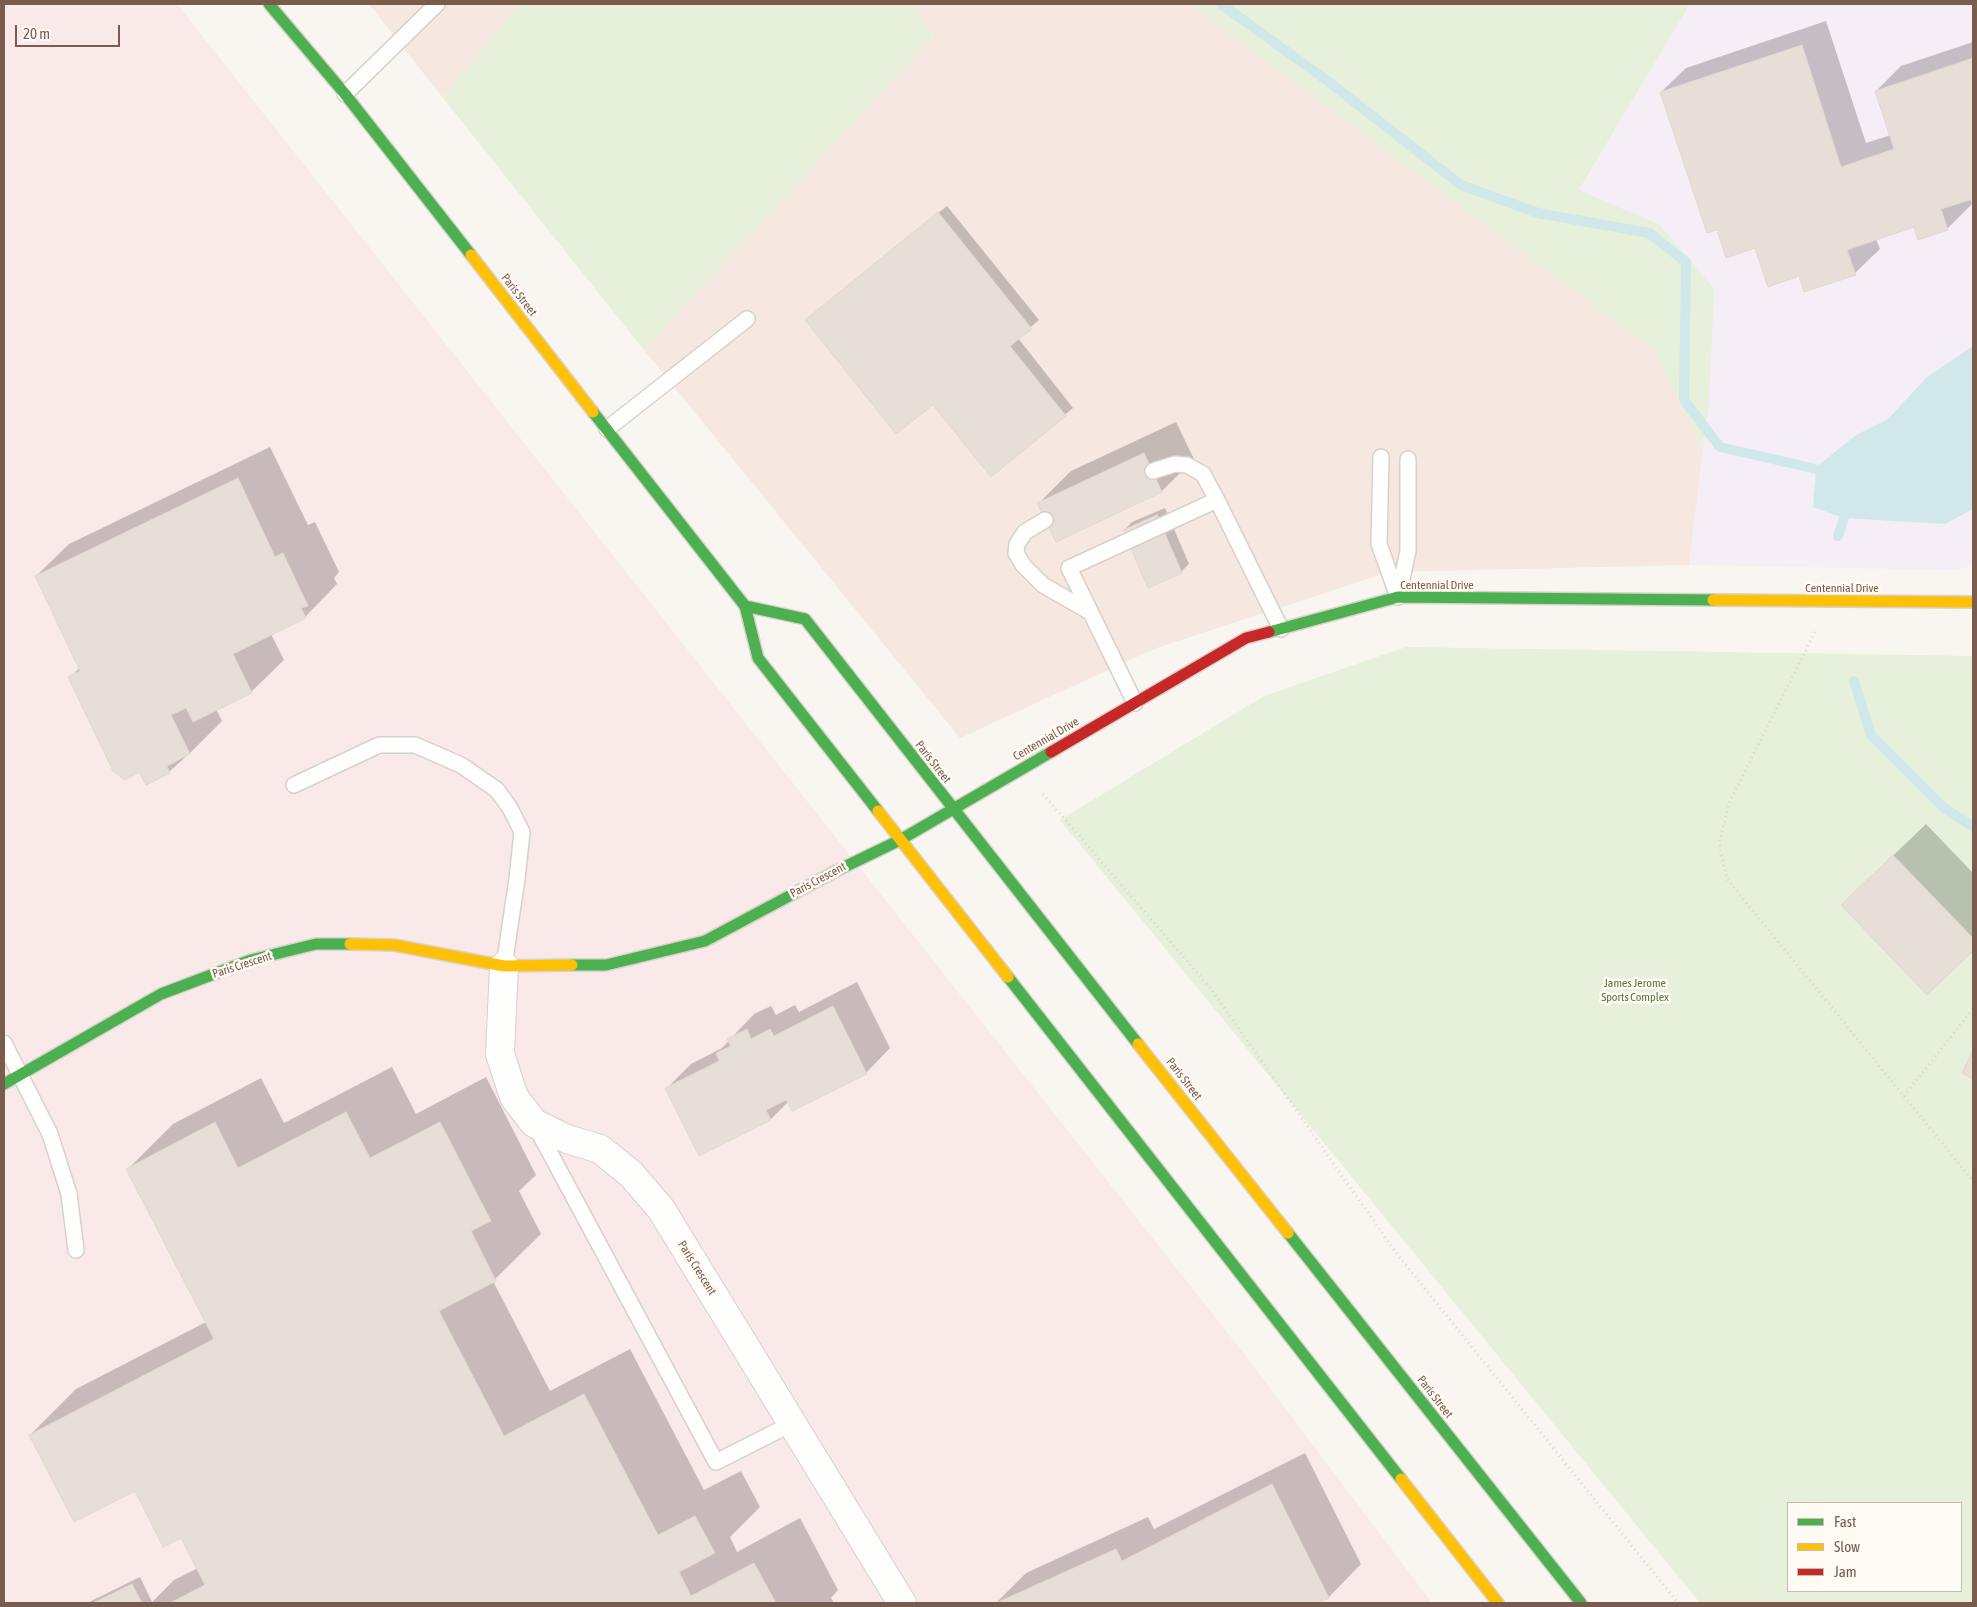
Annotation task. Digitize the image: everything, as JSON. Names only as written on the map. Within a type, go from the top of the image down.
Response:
[{"type":"main road","name":"Paris Street","points":[[269,4],[344,94],[745,606],[758,658],[1498,1603]]},
{"type":"main road","name":"Centennial Drive","points":[[900,840],[1246,638],[1398,597],[1973,602]]},
{"type":"main road","name":"Paris Street","points":[[745,606],[805,619],[952,809],[1581,1603]]},
{"type":"main road","name":"Paris Crescent","points":[[4,1084],[161,994],[251,960],[316,944],[394,946],[504,966],[606,965],[705,941],[836,871],[900,840]]},
{"type":"street","name":"Paris Crescent","points":[[504,966],[500,1054],[514,1097],[534,1123],[567,1139],[600,1149],[631,1174],[661,1209],[902,1603]]},
{"type":"lane","points":[[344,94],[438,4]]},
{"type":"lane","points":[[607,429],[747,319]]},
{"type":"lane","points":[[1381,457],[1379,544],[1398,597]]},
{"type":"lane","points":[[1398,597],[1408,551],[1408,458]]},
{"type":"lane","points":[[1153,471],[1174,464],[1187,465],[1203,474],[1281,629]]},
{"type":"lane","points":[[1135,703],[1069,568],[1216,500]]},
{"type":"lane","points":[[1045,520],[1025,532],[1017,544],[1016,552],[1022,565],[1043,585],[1090,612]]},
{"type":"lane","points":[[294,785],[379,745],[415,745],[461,765],[497,790],[510,808],[522,832],[518,879],[504,966]]},
{"type":"lane","points":[[4,1043],[50,1134],[67,1185],[76,1250]]},
{"type":"lane","points":[[534,1123],[716,1462],[792,1423]]},
{"type":"path","points":[[1831,602],[1729,803],[1719,844],[1727,879],[1973,1181]]},
{"type":"path","points":[[1021,769],[1211,989],[1397,1254],[1678,1603]]},
{"type":"path","points":[[1904,1096],[1973,1009]]},
{"type":"shaded area","points":[[4,4],[177,4],[1249,1360],[1432,1603],[4,1603]]},
{"type":"shaded area","points":[[369,4],[518,4],[443,98]]},
{"type":"shaded area","points":[[915,4],[1189,4],[1654,350],[1703,450],[1689,565],[1389,572],[1154,649],[960,738],[644,350],[933,37]]},
{"type":"shaded area","points":[[1690,4],[1973,4],[1973,566],[1955,570],[1689,565],[1709,404],[1579,191]]},
{"type":"green space","points":[[518,4],[915,4],[933,37],[644,350],[443,98]]},
{"type":"green space","points":[[1189,4],[1690,4],[1579,190],[1660,225],[1714,289],[1709,404],[1703,450],[1654,350]]},
{"type":"green space","name":"James Jerome Sports Complex","points":[[1406,647],[1973,656],[1973,1603],[1700,1603],[1060,820],[1264,696]]},
{"type":"water","points":[[1973,346],[1973,509],[1945,524],[1844,518],[1813,507],[1816,469],[1819,465],[1856,435],[1888,419],[1927,377]]},
{"type":"building","points":[[1802,45],[1841,167],[1894,149],[1875,91],[1973,58],[1973,199],[1941,209],[1948,230],[1918,240],[1914,227],[1847,250],[1856,275],[1804,292],[1799,276],[1768,287],[1755,248],[1726,258],[1717,230],[1707,233],[1660,92]]},
{"type":"building","points":[[938,212],[1032,329],[1010,346],[1066,416],[991,477],[933,405],[896,434],[805,320]]},
{"type":"building","points":[[1144,453],[1162,492],[1056,542],[1037,503]]},
{"type":"building","points":[[238,478],[275,557],[283,553],[308,606],[301,608],[306,618],[233,654],[252,693],[193,722],[186,708],[171,715],[190,754],[167,766],[170,773],[146,785],[139,772],[125,780],[113,771],[68,677],[80,671],[35,576]]},
{"type":"building","points":[[1157,515],[1182,573],[1148,588],[1123,530]]},
{"type":"building","points":[[1893,855],[1973,938],[1973,951],[1927,995],[1841,905]]},
{"type":"building","points":[[833,1006],[867,1074],[792,1111],[786,1100],[766,1110],[771,1120],[699,1156],[665,1088],[719,1061],[716,1053],[731,1046],[727,1039],[747,1029],[751,1039],[770,1029],[774,1036]]},
{"type":"building","points":[[1973,1050],[1973,1079],[1962,1073]]},
{"type":"building","points":[[346,1112],[370,1158],[440,1122],[491,1221],[471,1231],[496,1281],[439,1311],[504,1436],[584,1394],[658,1535],[695,1516],[715,1553],[679,1572],[691,1596],[754,1563],[776,1603],[170,1603],[205,1585],[181,1538],[163,1547],[135,1491],[74,1522],[29,1435],[214,1339],[126,1169],[215,1122],[238,1168]]},
{"type":"building","points":[[1272,1484],[1329,1598],[1319,1603],[996,1603],[1116,1549],[1122,1561]]},
{"type":"building","points":[[132,1584],[142,1603],[93,1603]]},
{"type":"waterway","points":[[1221,4],[1329,82],[1461,185],[1538,213],[1649,233],[1686,262],[1684,400],[1720,447],[1816,469]]},
{"type":"waterway","points":[[1838,536],[1844,518]]},
{"type":"waterway","points":[[1854,681],[1871,735],[1943,807],[1973,827]]},
{"type":"traffic: fast","points":[[269,4],[345,94],[471,255]]},
{"type":"traffic: fast","points":[[593,412],[745,606],[758,658],[878,811]]},
{"type":"traffic: fast","points":[[1269,632],[1398,597],[1713,600]]},
{"type":"traffic: fast","points":[[745,606],[805,619],[1138,1044]]},
{"type":"traffic: fast","points":[[572,965],[606,965],[705,941],[836,871],[900,840],[1051,752]]},
{"type":"traffic: fast","points":[[4,1084],[161,994],[251,960],[316,944],[350,944]]},
{"type":"traffic: fast","points":[[1008,977],[1401,1479]]},
{"type":"traffic: fast","points":[[1288,1233],[1581,1603]]},
{"type":"traffic: slow","points":[[471,255],[593,412]]},
{"type":"traffic: slow","points":[[1713,600],[1973,602]]},
{"type":"traffic: slow","points":[[878,811],[1008,977]]},
{"type":"traffic: slow","points":[[350,944],[394,945],[504,966],[572,965]]},
{"type":"traffic: slow","points":[[1138,1044],[1288,1233]]},
{"type":"traffic: slow","points":[[1401,1479],[1498,1603]]},
{"type":"traffic: jam","points":[[1051,752],[1246,638],[1269,632]]}]
